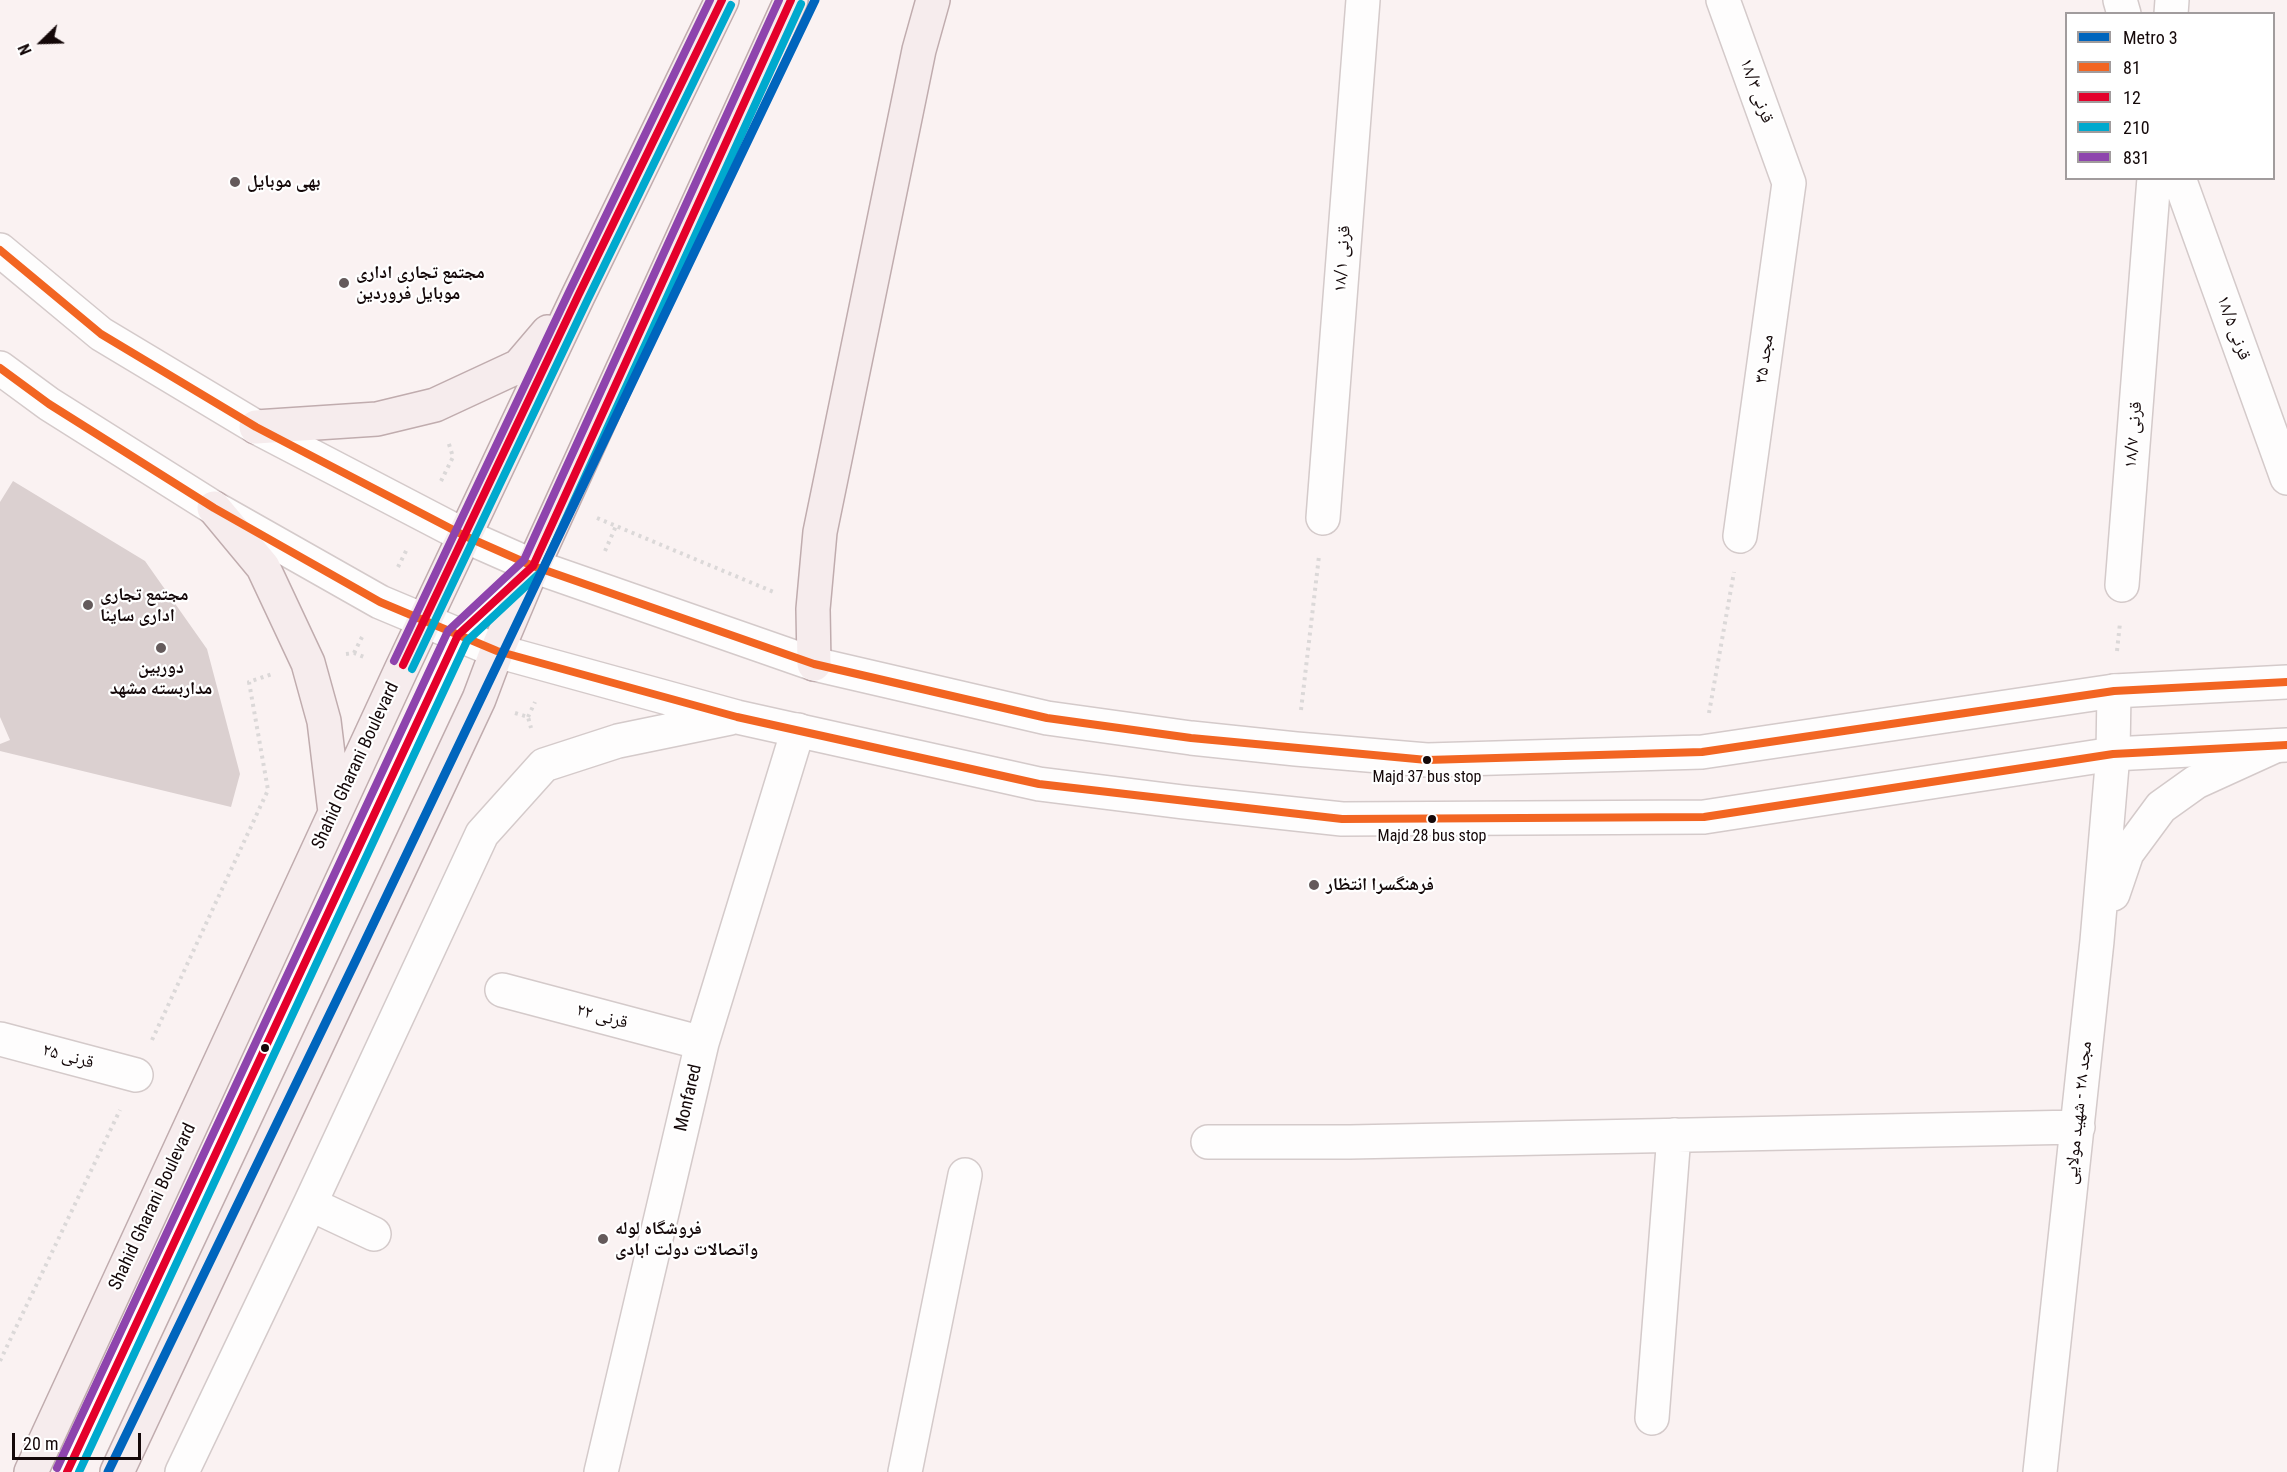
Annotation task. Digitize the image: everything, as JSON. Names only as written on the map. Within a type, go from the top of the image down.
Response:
[{"type":"main road","name":"Shahid Gharani Boulevard","points":[[31,1472],[335,812],[722,0]]},
{"type":"main road","points":[[117,1472],[479,699],[497,651],[561,503],[792,0]]},
{"type":"main road","points":[[814,664],[813,609],[822,521],[919,50],[933,0]]},
{"type":"main road","name":"قرنی ۱۸/۱","points":[[1323,518],[1363,0]]},
{"type":"main road","name":"قرنی ۱۸/۳","points":[[1723,0],[1789,183]]},
{"type":"main road","name":"قرنی ۱۸/۷","points":[[2122,585],[2154,180]]},
{"type":"main road","name":"قرنی ۱۸/۵","points":[[2180,180],[2287,478]]},
{"type":"main road","name":"مجد ۳۵","points":[[1740,536],[1789,183]]},
{"type":"main road","points":[[0,250],[101,334],[256,427],[465,536],[533,566],[814,664],[1047,718],[1191,738],[1427,760],[1702,752],[2114,691],[2287,682]]},
{"type":"main road","points":[[256,427],[377,419],[435,405],[519,366],[579,296]]},
{"type":"main road","points":[[0,368],[49,404],[214,508],[380,602],[497,651],[738,717],[1039,784],[1342,819],[1704,817],[2113,754],[2281,746]]},
{"type":"main road","points":[[214,508],[263,567],[308,663],[324,722],[335,812]]},
{"type":"main road","name":"مجد ۲۸ - شهید مولایی","points":[[2040,1472],[2097,941],[2113,754],[2114,691]]},
{"type":"main road","points":[[182,1472],[482,834],[544,765],[618,741],[738,717]]},
{"type":"main road","name":"Monfared","points":[[601,1472],[702,1043],[798,730]]},
{"type":"main road","points":[[2097,941],[2127,853],[2161,807],[2196,782],[2281,746]]},
{"type":"main road","name":"قرنی ۲۲","points":[[502,990],[702,1043]]},
{"type":"main road","name":"قرنی ۲۵","points":[[0,1039],[136,1075]]},
{"type":"main road","points":[[1208,1142],[1361,1142],[2078,1127]]},
{"type":"main road","points":[[1652,1418],[1674,1136]]},
{"type":"main road","points":[[905,1472],[965,1175]]},
{"type":"main road","points":[[310,1204],[374,1234]]},
{"type":"lane","points":[[67,1472],[458,635],[533,566]]},
{"type":"path","points":[[453,457],[494,475]]},
{"type":"path","points":[[561,503],[813,609]]},
{"type":"path","points":[[1296,749],[1323,518]]},
{"type":"path","points":[[1702,752],[1740,536]]},
{"type":"path","points":[[2114,691],[2122,585]]},
{"type":"path","points":[[0,1361],[268,790],[249,682]]},
{"type":"building","name":"مجتمع تجاری اداری ساینا","points":[[13,481],[145,561],[207,649],[240,774],[231,807],[0,751],[0,744],[10,740],[0,717],[0,502]]},
{"type":"metro line","name":"3","points":[[108,1472],[355,962],[815,0]]},
{"type":"transit line","name":"831","points":[[394,661],[710,0]]},
{"type":"transit line","name":"12","points":[[403,665],[578,296],[722,0]]},
{"type":"transit line","name":"831","points":[[57,1468],[448,631],[524,560],[779,0]]},
{"type":"transit line","name":"12","points":[[67,1472],[458,635],[533,566],[791,0]]},
{"type":"transit line","name":"210","points":[[79,1472],[467,641],[542,571],[801,4]]},
{"type":"transit line","name":"210","points":[[412,669],[731,5]]},
{"type":"transit line","name":"81","points":[[0,250],[101,334],[256,427],[465,536],[533,566],[814,664],[1047,718],[1191,738],[1427,760],[1702,752],[2114,691],[2287,682]]},
{"type":"transit line","name":"81","points":[[0,368],[49,404],[214,508],[380,602],[497,651],[737,717],[1039,784],[1342,819],[1704,817],[2113,754],[2287,745]]},
{"type":"place","name":"بهی موبایل","points":[[235,182]]},
{"type":"place","name":"مجتمع تجاری اداری موبایل فروردین","points":[[344,283]]},
{"type":"place","name":"مجتمع تجاری اداری ساینا","points":[[88,605]]},
{"type":"place","name":"دوربین مداربسته مشهد","points":[[161,648]]},
{"type":"place","name":"Majd 37 bus stop","points":[[1427,760]]},
{"type":"place","name":"Majd 28 bus stop","points":[[1432,819]]},
{"type":"place","name":"فرهنگسرا انتظار","points":[[1314,885]]},
{"type":"place","name":"فروشگاه لوله واتصالات دولت ابادی","points":[[603,1239]]}]
